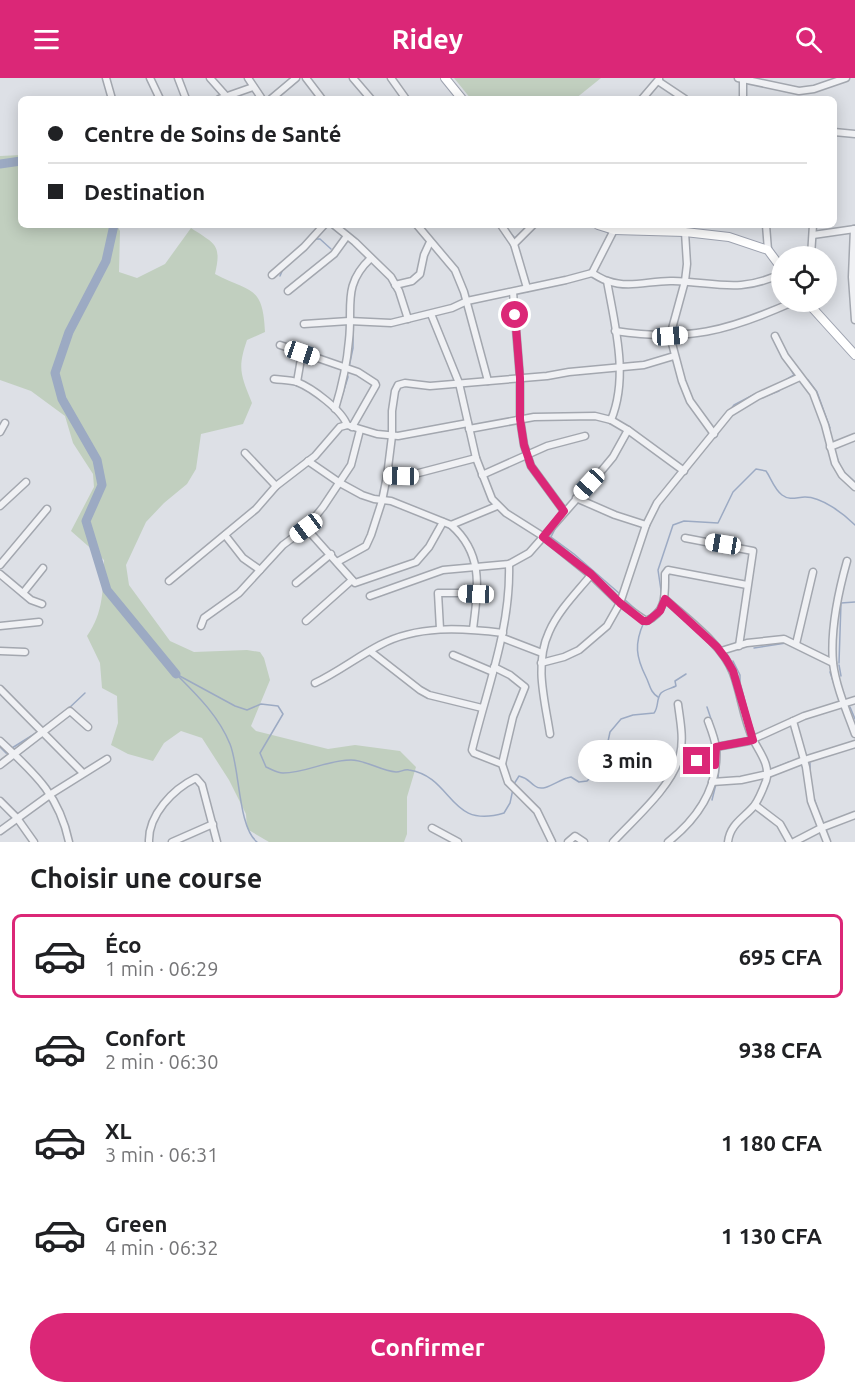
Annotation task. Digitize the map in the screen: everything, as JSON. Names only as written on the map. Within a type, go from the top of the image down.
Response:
[{"type":"main road","points":[[445,78],[460,96]]},
{"type":"main road","points":[[608,228],[729,237],[768,250],[771,254]]},
{"type":"main road","points":[[816,312],[855,355]]},
{"type":"street","points":[[106,78],[111,96]]},
{"type":"street","points":[[150,78],[159,96]]},
{"type":"street","points":[[178,78],[185,96]]},
{"type":"street","points":[[210,78],[221,96]]},
{"type":"street","points":[[248,78],[260,96]]},
{"type":"street","points":[[275,96],[296,78]]},
{"type":"street","points":[[306,78],[320,96]]},
{"type":"street","points":[[353,78],[368,96]]},
{"type":"street","points":[[391,78],[404,96]]},
{"type":"street","points":[[743,96],[740,79],[799,91],[814,89],[846,78]]},
{"type":"street","points":[[644,96],[658,79],[681,96]]},
{"type":"street","points":[[228,96],[253,87]]},
{"type":"street","points":[[837,133],[855,134]]},
{"type":"street","points":[[272,275],[304,247],[321,228]]},
{"type":"street","points":[[338,228],[385,270],[395,285],[408,320]]},
{"type":"street","points":[[420,228],[455,270],[467,301],[488,381]]},
{"type":"street","points":[[503,228],[514,244],[527,288]]},
{"type":"street","points":[[514,244],[530,228]]},
{"type":"street","points":[[766,228],[768,250]]},
{"type":"street","points":[[812,246],[813,228]]},
{"type":"street","points":[[813,235],[854,229],[852,277],[855,320]]},
{"type":"street","points":[[592,273],[614,230]]},
{"type":"street","points":[[685,232],[687,264],[685,281],[670,336],[674,356],[690,400],[714,434]]},
{"type":"street","points":[[288,291],[334,254],[347,236]]},
{"type":"street","points":[[395,285],[412,281],[420,274],[424,255],[428,251],[430,242]]},
{"type":"street","points":[[335,409],[347,369],[350,298],[354,281],[371,258]]},
{"type":"street","points":[[304,324],[349,321],[391,323],[408,320],[452,308],[467,301],[592,273],[608,281],[638,284],[668,280],[734,286],[757,283],[771,276]]},
{"type":"street","points":[[608,281],[619,368],[619,399],[610,420]]},
{"type":"street","points":[[513,291],[520,378],[520,419],[526,454],[531,466],[564,511]]},
{"type":"street","points":[[615,331],[670,336],[691,335],[739,324],[771,312]]},
{"type":"street","points":[[431,314],[459,383],[476,458],[497,506],[543,537],[591,574],[620,603],[646,621],[660,611],[665,599],[665,574],[668,570],[747,585]]},
{"type":"street","points":[[775,336],[785,356],[813,393],[825,425],[830,447],[842,475],[855,487]]},
{"type":"street","points":[[280,345],[357,372],[376,385],[350,426]]},
{"type":"street","points":[[297,382],[302,353]]},
{"type":"street","points":[[337,562],[366,546],[382,501],[392,436],[392,411],[398,385],[405,383],[430,386],[619,368],[644,365],[674,356]]},
{"type":"street","points":[[541,663],[579,650],[607,626],[620,603],[646,525],[657,503],[730,413],[742,404],[800,377]]},
{"type":"street","points":[[274,379],[297,382],[327,400],[350,426]]},
{"type":"street","points":[[169,581],[256,509],[276,486],[308,461],[340,428],[350,426],[392,436],[534,417],[595,416],[610,420],[628,430],[684,471]]},
{"type":"street","points":[[0,432],[5,423]]},
{"type":"street","points":[[201,626],[204,618],[239,593],[283,546],[306,528],[340,483],[352,462],[360,430]]},
{"type":"street","points":[[370,596],[436,572],[518,561],[529,553],[613,457],[628,430]]},
{"type":"street","points":[[483,475],[526,454],[558,442],[585,436]]},
{"type":"street","points":[[830,447],[855,437]]},
{"type":"street","points":[[245,453],[276,486]]},
{"type":"street","points":[[387,476],[411,475],[476,458]]},
{"type":"street","points":[[308,461],[362,495],[382,501],[391,501],[451,525],[468,544],[475,567],[476,594],[473,629]]},
{"type":"street","points":[[0,506],[26,482]]},
{"type":"street","points":[[576,498],[615,515],[646,525]]},
{"type":"street","points":[[451,525],[497,506]]},
{"type":"street","points":[[0,565],[47,509]]},
{"type":"street","points":[[306,528],[357,583],[416,562],[429,547],[443,522]]},
{"type":"street","points":[[225,535],[243,558],[260,570]]},
{"type":"street","points":[[685,538],[753,550],[739,646]]},
{"type":"street","points":[[296,583],[331,555]]},
{"type":"street","points":[[848,561],[837,605],[833,663],[855,734]]},
{"type":"street","points":[[502,764],[472,752],[503,636],[510,591],[509,564]]},
{"type":"street","points":[[23,593],[43,568]]},
{"type":"street","points":[[796,644],[813,573]]},
{"type":"street","points":[[0,574],[32,600],[42,604]]},
{"type":"street","points":[[550,734],[541,663],[542,653],[555,621],[591,574]]},
{"type":"street","points":[[306,621],[352,580]]},
{"type":"street","points":[[440,629],[438,593],[476,594]]},
{"type":"street","points":[[665,599],[721,651],[733,671],[753,740],[768,774],[755,805],[732,828],[728,842]]},
{"type":"street","points":[[0,626],[39,622]]},
{"type":"street","points":[[315,683],[402,635],[440,629],[473,629],[503,636],[542,653]]},
{"type":"street","points":[[721,651],[777,639],[789,640],[833,663]]},
{"type":"street","points":[[0,651],[25,652]]},
{"type":"street","points":[[370,651],[429,695],[482,708]]},
{"type":"street","points":[[453,655],[510,675],[525,687],[513,717],[502,764],[509,783],[537,811],[552,842]]},
{"type":"street","points":[[0,689],[82,773]]},
{"type":"street","points":[[716,747],[753,740],[804,716],[855,700]]},
{"type":"street","points":[[613,842],[651,802],[673,774],[680,757],[681,729],[678,704]]},
{"type":"street","points":[[0,765],[71,711],[88,727]]},
{"type":"street","points":[[668,842],[694,818],[705,801],[712,782],[716,747],[708,721]]},
{"type":"street","points":[[793,721],[804,760],[811,801],[827,842]]},
{"type":"street","points":[[0,741],[51,794],[69,842]]},
{"type":"street","points":[[712,782],[741,780],[768,774],[855,744]]},
{"type":"street","points":[[680,757],[715,765]]},
{"type":"street","points":[[0,831],[82,773],[107,759]]},
{"type":"street","points":[[149,842],[159,810],[184,784],[196,778],[202,785],[217,842]]},
{"type":"street","points":[[0,801],[34,842]]},
{"type":"street","points":[[755,805],[780,824],[792,842],[855,815]]},
{"type":"street","points":[[172,842],[213,824]]},
{"type":"street","points":[[432,828],[458,842]]},
{"type":"street","points":[[568,842],[575,836],[584,842]]},
{"type":"green space","points":[[454,78],[601,78],[579,96],[469,96]]},
{"type":"green space","points":[[18,155],[18,228],[118,228],[119,272],[137,278],[165,264],[191,228],[215,246],[218,256],[215,274],[246,288],[258,298],[264,317],[265,332],[247,340],[242,358],[242,372],[252,403],[243,424],[201,434],[196,469],[187,484],[146,522],[126,565],[129,585],[170,641],[194,652],[247,650],[260,652],[270,680],[251,726],[256,731],[328,749],[355,745],[400,751],[416,767],[407,797],[407,834],[404,842],[269,842],[247,829],[246,814],[229,780],[202,738],[181,731],[164,743],[153,761],[128,754],[111,745],[118,723],[117,696],[102,688],[100,663],[87,636],[100,609],[104,560],[71,531],[94,487],[93,474],[73,443],[65,416],[31,391],[0,380],[0,156]]},
{"type":"waterway","points":[[0,164],[18,161]]},
{"type":"waterway","points":[[113,228],[106,261],[69,332],[55,373],[62,399],[97,460],[102,485],[86,521],[107,590],[176,674]]},
{"type":"waterway","points":[[510,233],[515,238]]},
{"type":"waterway","points":[[315,239],[320,239],[331,249]]},
{"type":"waterway","points":[[280,276],[283,269]]},
{"type":"waterway","points":[[349,367],[353,348],[353,325]]},
{"type":"waterway","points":[[784,381],[794,375],[790,368]]},
{"type":"waterway","points":[[339,406],[348,377],[346,371]]},
{"type":"waterway","points":[[808,380],[817,392],[830,428]]},
{"type":"waterway","points":[[763,397],[779,391]]},
{"type":"waterway","points":[[730,410],[734,405],[755,394]]},
{"type":"waterway","points":[[835,453],[842,470],[855,482]]},
{"type":"waterway","points":[[662,597],[658,570],[673,525],[684,521],[718,523],[733,492],[756,469],[766,471],[777,490],[785,497],[805,497],[818,500],[839,511],[855,525]]},
{"type":"waterway","points":[[658,497],[668,485]]},
{"type":"waterway","points":[[648,515],[654,504]]},
{"type":"waterway","points":[[555,529],[551,537],[620,594]]},
{"type":"waterway","points":[[624,599],[641,614]]},
{"type":"waterway","points":[[841,603],[855,602]]},
{"type":"waterway","points":[[839,663],[841,603]]},
{"type":"waterway","points":[[647,618],[658,607]]},
{"type":"waterway","points":[[644,622],[639,637],[638,657],[650,688],[658,697]]},
{"type":"waterway","points":[[487,629],[499,629]]},
{"type":"waterway","points":[[754,648],[786,643]]},
{"type":"waterway","points":[[733,661],[740,675],[740,684],[751,725]]},
{"type":"waterway","points":[[839,665],[841,676]]},
{"type":"waterway","points":[[830,672],[834,684]]},
{"type":"waterway","points":[[176,674],[235,706],[247,710],[261,704],[278,706],[283,714],[260,753],[266,767],[276,772],[300,771],[333,762],[351,760],[390,771],[409,770],[435,782],[461,809],[472,814],[486,816],[504,813],[510,803],[513,789]]},
{"type":"waterway","points":[[514,784],[519,776],[539,788],[571,777],[579,782],[587,781],[592,771],[604,760],[610,732],[621,719],[654,713],[661,693],[676,686],[675,681],[686,674]]},
{"type":"waterway","points":[[179,677],[208,708],[230,744],[246,824],[257,842]]},
{"type":"waterway","points":[[68,709],[85,693]]},
{"type":"waterway","points":[[707,707],[712,722]]},
{"type":"waterway","points":[[850,707],[855,719]]},
{"type":"waterway","points":[[745,727],[749,740]]},
{"type":"waterway","points":[[12,748],[36,733]]},
{"type":"waterway","points":[[716,734],[719,744]]},
{"type":"waterway","points":[[0,747],[8,753]]},
{"type":"waterway","points":[[718,780],[720,749]]},
{"type":"waterway","points":[[770,770],[789,762]]},
{"type":"waterway","points":[[810,763],[810,777]]},
{"type":"waterway","points":[[712,800],[716,784]]},
{"type":"waterway","points":[[814,798],[817,808]]},
{"type":"waterway","points":[[788,832],[793,840]]},
{"type":"route","points":[[515,315],[520,378],[520,419],[526,454],[544,486],[564,511],[543,537],[591,574],[620,603],[643,621],[648,621],[660,611],[665,599],[717,647],[733,671],[753,740],[716,747],[715,765],[697,761]]}]
